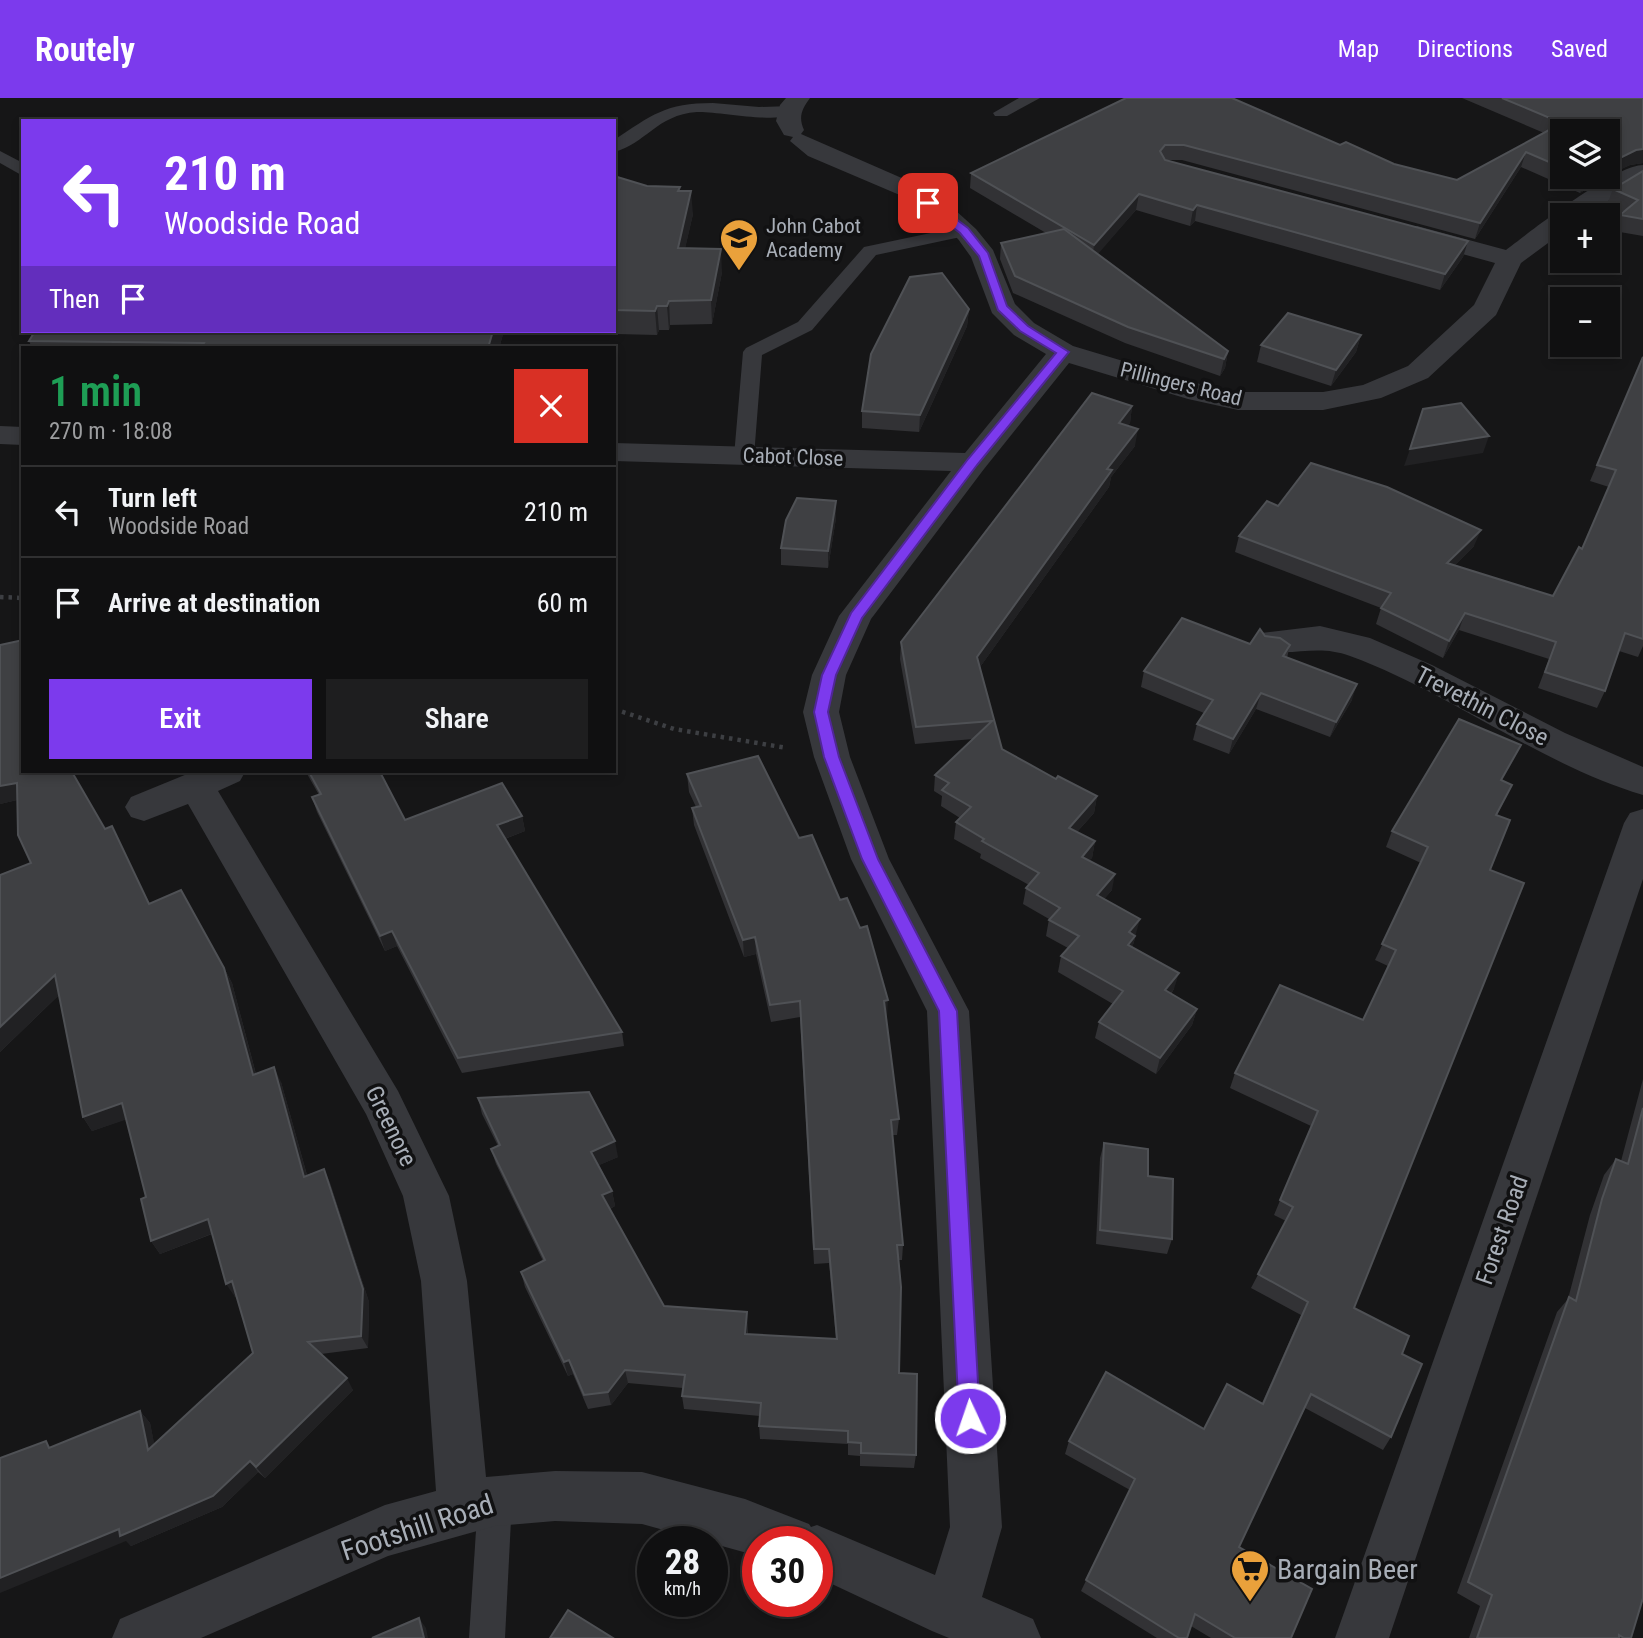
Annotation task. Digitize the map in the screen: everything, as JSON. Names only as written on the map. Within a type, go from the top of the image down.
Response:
[{"type":"street","name":"Pillingers Road","points":[[796,120],[835,158],[911,191],[964,230],[984,256],[1002,307],[1024,329],[1063,352],[1198,393],[1238,401],[1323,401],[1371,392],[1418,372],[1486,309],[1510,260],[1550,229]]},
{"type":"street","points":[[808,175],[835,158]]},
{"type":"street","points":[[1586,203],[1638,172],[1643,172]]},
{"type":"street","points":[[1393,228],[1510,260]]},
{"type":"street","points":[[951,1612],[975,1527],[948,1011],[870,859],[832,757],[821,712],[829,675],[856,616],[973,462],[1063,352]]},
{"type":"street","points":[[0,435],[21,436]]},
{"type":"street","name":"Cabot Close","points":[[616,452],[973,462]]},
{"type":"street","name":"Trevethin Close","points":[[1273,640],[1318,622],[1358,646],[1420,673],[1552,742],[1643,782]]},
{"type":"street","name":"Greenore","points":[[144,807],[212,778],[383,1104],[426,1196],[444,1281],[479,1504]]},
{"type":"street","name":"Forest Road","points":[[1362,1638],[1643,823]]},
{"type":"street","name":"Footshill Road","points":[[139,1638],[385,1531],[479,1504],[555,1496],[642,1498],[749,1526]]},
{"type":"street","points":[[833,1557],[1014,1638]]},
{"type":"lane","points":[[1001,113],[1021,100]]},
{"type":"lane","points":[[616,146],[648,122],[665,114],[720,102],[796,120]]},
{"type":"lane","points":[[0,156],[21,170]]},
{"type":"lane","points":[[744,456],[753,352],[805,326],[870,251],[964,230]]},
{"type":"lane","points":[[479,1504],[487,1638]]},
{"type":"path","points":[[0,597],[21,598]]},
{"type":"path","points":[[616,710],[674,729],[832,757]]},
{"type":"building","points":[[1126,98],[1232,98],[1340,145],[1346,142],[1394,164],[1457,180],[1550,130],[1550,162],[1526,152],[1480,223],[1184,145],[1165,145],[1160,151],[1165,160],[1468,241],[1445,274],[1197,205],[1193,210],[1139,194],[1094,245],[971,173]]},
{"type":"building","points":[[1502,98],[1643,98],[1643,149],[1620,158],[1620,119],[1552,119]]},
{"type":"building","points":[[1643,171],[1643,219],[1620,215],[1638,200],[1613,189],[1620,189],[1620,185]]},
{"type":"building","points":[[616,177],[647,186],[680,187],[678,191],[691,191],[678,248],[721,249],[711,300],[669,301],[667,306],[657,306],[655,311],[616,310]]},
{"type":"building","points":[[1064,229],[1228,351],[1224,359],[1128,327],[1015,276],[1001,243]]},
{"type":"building","points":[[942,273],[969,309],[920,415],[862,411],[871,354],[910,277]]},
{"type":"building","points":[[1288,313],[1361,335],[1336,370],[1261,345]]},
{"type":"building","points":[[34,333],[492,333],[489,346],[202,346],[204,343],[29,341]]},
{"type":"building","points":[[1643,357],[1643,639],[1625,633],[1605,691],[1545,672],[1556,642],[1465,613],[1449,641],[1381,608],[1391,593],[1239,536],[1267,501],[1278,506],[1311,463],[1387,487],[1481,530],[1447,563],[1553,596],[1579,547],[1582,549],[1616,470],[1597,465]]},
{"type":"building","points":[[1092,393],[1132,406],[1119,423],[1138,429],[1107,469],[1112,470],[977,657],[1002,749],[1056,779],[1058,776],[1097,796],[1069,828],[1095,841],[1082,857],[1115,874],[1097,895],[1140,919],[1129,932],[1135,936],[1128,945],[1179,973],[1165,990],[1197,1009],[1160,1058],[1099,1022],[1123,991],[1061,956],[1079,936],[1049,920],[1060,908],[1026,888],[1039,873],[982,841],[984,839],[956,822],[971,807],[942,790],[949,783],[935,775],[992,721],[916,727],[901,642]]},
{"type":"building","points":[[1461,403],[1489,436],[1410,449],[1423,409]]},
{"type":"building","points":[[797,498],[836,501],[828,551],[781,548],[786,520]]},
{"type":"building","points":[[1182,618],[1250,644],[1260,629],[1265,636],[1280,638],[1290,645],[1283,656],[1357,684],[1336,722],[1261,693],[1233,739],[1197,724],[1213,700],[1144,671]]},
{"type":"building","points":[[21,640],[21,773],[73,773],[105,829],[112,826],[149,904],[181,890],[224,968],[253,1075],[274,1067],[304,1177],[324,1169],[363,1289],[361,1336],[308,1342],[347,1378],[256,1467],[250,1461],[213,1496],[120,1536],[119,1529],[0,1578],[0,1458],[46,1441],[49,1448],[140,1411],[148,1450],[253,1353],[232,1281],[226,1284],[208,1219],[151,1241],[141,1199],[146,1197],[122,1103],[83,1117],[55,975],[0,1027],[0,875],[31,863],[18,835],[17,783],[0,786],[0,645]]},
{"type":"building","points":[[1459,719],[1521,745],[1501,780],[1512,785],[1496,815],[1510,820],[1490,870],[1524,883],[1354,1308],[1409,1336],[1402,1354],[1422,1364],[1391,1437],[1311,1394],[1239,1547],[1312,1589],[1291,1638],[1235,1638],[1195,1614],[1187,1638],[1179,1638],[1086,1580],[1135,1479],[1069,1441],[1106,1372],[1204,1429],[1227,1384],[1263,1404],[1308,1302],[1258,1274],[1293,1207],[1280,1200],[1318,1111],[1235,1073],[1280,985],[1363,1020],[1396,950],[1382,944],[1428,847],[1392,831]]},
{"type":"building","points":[[758,756],[799,838],[812,835],[840,900],[847,898],[860,928],[867,926],[888,1000],[884,1001],[899,1119],[891,1120],[903,1245],[897,1245],[901,1287],[899,1373],[917,1374],[916,1455],[861,1453],[861,1443],[848,1442],[848,1431],[759,1426],[761,1403],[682,1396],[685,1375],[625,1370],[608,1392],[584,1395],[569,1360],[564,1362],[521,1272],[545,1260],[491,1149],[500,1145],[478,1098],[589,1092],[615,1141],[591,1152],[612,1191],[602,1195],[664,1306],[747,1312],[745,1334],[837,1339],[829,1249],[814,1249],[800,1001],[770,1005],[755,937],[743,940],[692,808],[701,806],[687,774]]},
{"type":"building","points":[[310,773],[381,773],[405,820],[502,783],[522,816],[497,825],[622,1032],[458,1058],[392,931],[380,936],[312,797],[321,794]]},
{"type":"building","points":[[1643,1108],[1643,1598],[1631,1638],[1619,1635],[1619,1638],[1477,1638],[1492,1595],[1468,1582],[1569,1297],[1576,1301],[1602,1199],[1616,1159],[1628,1164]]},
{"type":"building","points":[[1104,1143],[1148,1149],[1148,1176],[1173,1179],[1172,1239],[1100,1230]]},
{"type":"building","points":[[568,1610],[613,1638],[550,1638]]},
{"type":"building","points":[[419,1618],[424,1638],[372,1638]]},
{"type":"place","name":"John Cabot Academy","points":[[739,272]]},
{"type":"place","name":"Bargain Beer","points":[[1250,1603]]},
{"type":"route","points":[[928,203],[964,230],[984,256],[1002,307],[1024,329],[1063,352],[973,462],[856,616],[829,675],[821,712],[832,757],[870,859],[948,1011],[970,1418]]}]
